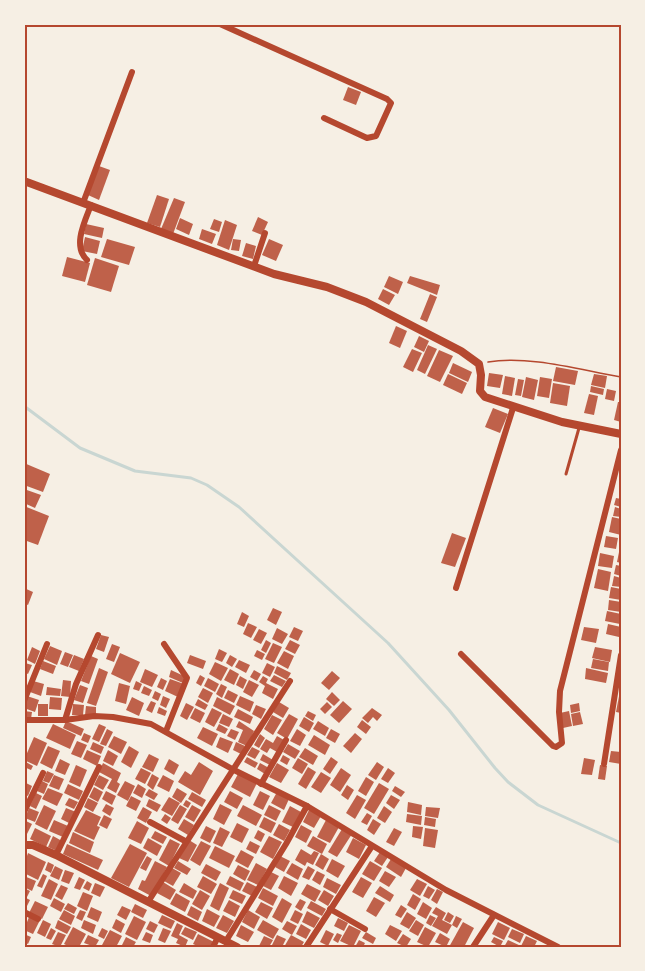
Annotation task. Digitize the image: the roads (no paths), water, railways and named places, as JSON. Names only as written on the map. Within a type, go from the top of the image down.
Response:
[{"type":"street","points":[[220,24],[387,99],[391,103],[376,136],[372,138],[324,118]]},
{"type":"street","points":[[87,260],[80,246],[87,204],[132,72]]},
{"type":"street","points":[[24,181],[274,274],[327,287],[366,302],[461,351],[479,363],[482,394],[485,397],[513,408],[580,426],[621,434]]},
{"type":"street","points":[[254,266],[265,233]]},
{"type":"street","points":[[456,588],[513,408]]},
{"type":"street","points":[[461,654],[553,746],[560,746],[562,743],[559,712],[560,691],[621,450]]},
{"type":"street","points":[[65,720],[76,684],[98,635]]},
{"type":"street","points":[[24,700],[47,644]]},
{"type":"street","points":[[164,644],[187,678],[166,731]]},
{"type":"street","points":[[604,764],[621,655]]},
{"type":"street","points":[[149,898],[290,681]]},
{"type":"street","points":[[24,720],[112,717],[151,724],[234,770],[307,806],[446,890],[558,947]]},
{"type":"street","points":[[261,784],[286,740]]},
{"type":"street","points":[[56,855],[99,767]]},
{"type":"street","points":[[24,812],[44,773]]},
{"type":"street","points":[[226,941],[307,806]]},
{"type":"street","points":[[150,822],[185,841]]},
{"type":"street","points":[[24,845],[33,845],[149,898],[237,947]]},
{"type":"street","points":[[306,947],[372,846]]},
{"type":"street","points":[[149,898],[179,859]]},
{"type":"street","points":[[330,909],[365,929]]},
{"type":"street","points":[[24,912],[38,919]]},
{"type":"street","points":[[473,947],[494,915]]},
{"type":"street","points":[[213,947],[218,937]]},
{"type":"lane","points":[[566,474],[580,426]]},
{"type":"waterway","points":[[24,406],[80,448],[135,471],[191,478],[207,485],[239,507],[388,643],[449,710],[508,782],[538,805],[621,843]]}]
